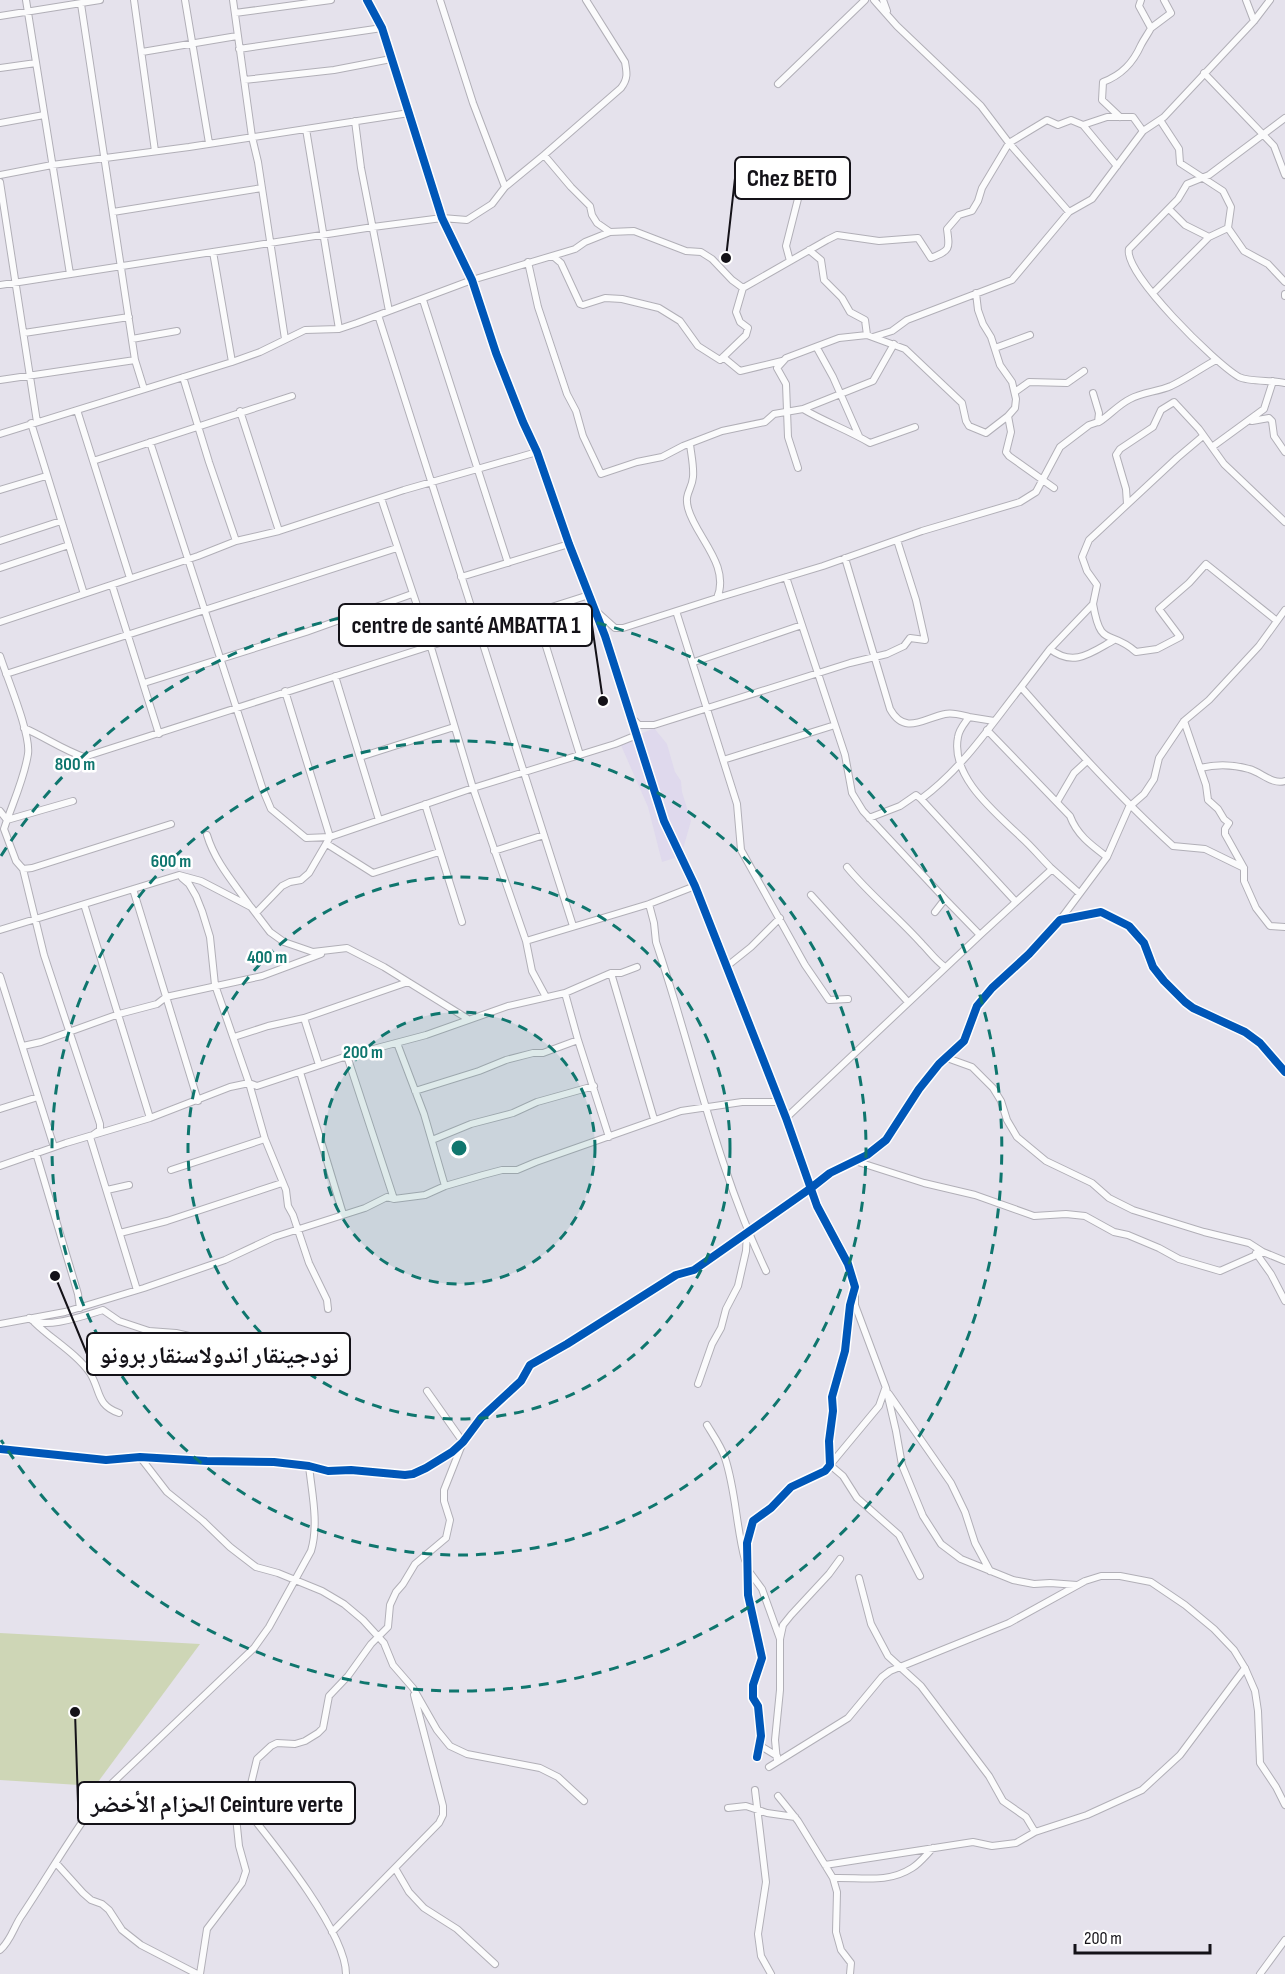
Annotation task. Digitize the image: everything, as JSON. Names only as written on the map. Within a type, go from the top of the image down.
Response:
[{"type":"street","points":[[26,0],[70,274]]},
{"type":"street","points":[[0,16],[100,0]]},
{"type":"street","points":[[134,0],[155,151]]},
{"type":"street","points":[[185,0],[209,143]]},
{"type":"street","points":[[233,0],[252,137],[271,242],[285,339]]},
{"type":"street","points":[[235,13],[285,3],[331,0]]},
{"type":"street","points":[[367,0],[382,28],[442,218],[472,280],[496,353],[537,452],[595,610],[631,714],[664,821],[695,886],[786,1118],[817,1206],[848,1264],[855,1287],[855,1305],[886,1388],[902,1465],[923,1516],[940,1544],[961,1560],[1013,1580],[1034,1584],[1077,1585]]},
{"type":"street","points":[[440,0],[473,103],[505,187]]},
{"type":"street","points":[[0,285],[373,227],[442,218],[467,220],[492,204],[505,187],[621,88],[626,81],[627,73],[624,62],[586,0]]},
{"type":"street","points":[[778,84],[865,0]]},
{"type":"street","points":[[874,0],[897,26],[981,106],[1069,212]]},
{"type":"street","points":[[884,0],[885,7],[897,26]]},
{"type":"street","points":[[1141,0],[1139,6],[1151,28]]},
{"type":"street","points":[[1120,117],[1102,100],[1103,82],[1117,77],[1140,52],[1141,45],[1151,28],[1171,13],[1164,0]]},
{"type":"street","points":[[1246,0],[1254,21]]},
{"type":"street","points":[[798,468],[788,437],[786,384],[777,368],[786,358],[840,338],[870,336],[892,331],[907,320],[1012,280],[1069,212],[1092,199],[1143,131],[1160,120],[1254,21],[1270,0]]},
{"type":"street","points":[[81,4],[135,360],[144,389]]},
{"type":"street","points":[[239,50],[382,28]]},
{"type":"street","points":[[142,52],[237,36]]},
{"type":"street","points":[[244,80],[334,70],[392,59]]},
{"type":"street","points":[[0,68],[36,63]]},
{"type":"street","points":[[1204,73],[1274,146],[1285,174]]},
{"type":"street","points":[[0,175],[52,165],[408,113]]},
{"type":"street","points":[[0,123],[44,115]]},
{"type":"street","points":[[1083,125],[1107,117],[1133,117],[1143,131]]},
{"type":"street","points":[[1285,118],[1231,160],[1202,178],[1187,184],[1169,209],[1129,249],[1128,255],[1131,263],[1153,293],[1191,337],[1216,360],[1240,378],[1285,383]]},
{"type":"street","points":[[549,257],[554,257],[561,263],[580,304],[605,298],[622,299],[659,308],[680,321],[698,346],[720,360],[746,335],[748,328],[740,322],[736,312],[743,288],[837,235],[879,241],[918,238],[931,258],[945,252],[949,246],[947,229],[959,215],[972,211],[982,188],[1009,142],[1047,120],[1058,125],[1071,120],[1083,125],[1117,166]]},
{"type":"street","points":[[1160,120],[1179,149],[1180,163],[1222,191],[1231,207],[1228,228],[1244,251],[1269,264],[1285,282]]},
{"type":"street","points":[[355,121],[361,168],[389,311]]},
{"type":"street","points":[[306,129],[339,329]]},
{"type":"street","points":[[544,155],[590,206],[597,223],[610,232]]},
{"type":"street","points":[[790,261],[786,246],[802,183],[808,174]]},
{"type":"street","points":[[0,182],[30,375],[34,423],[46,476],[84,594]]},
{"type":"street","points":[[113,212],[262,188]]},
{"type":"street","points":[[1169,209],[1185,225],[1209,237]]},
{"type":"street","points":[[1153,293],[1209,237],[1228,228]]},
{"type":"street","points":[[0,434],[232,362],[260,352],[305,330],[339,329],[423,300],[472,280],[575,249],[585,242],[610,232],[634,231],[686,251],[702,252],[743,288]]},
{"type":"street","points":[[810,250],[821,260],[824,280],[842,298],[850,312],[865,320],[870,336]]},
{"type":"street","points":[[213,252],[232,362]]},
{"type":"street","points":[[528,262],[538,307],[567,394],[601,474],[637,462],[662,457],[722,431],[765,422],[774,414],[803,409],[873,381],[894,344]]},
{"type":"street","points":[[870,336],[905,349],[962,403],[969,426],[986,433],[1015,408],[1015,392],[1012,382],[1000,365],[995,348],[983,324],[976,293]]},
{"type":"street","points":[[423,300],[508,563]]},
{"type":"street","points":[[378,315],[573,926]]},
{"type":"street","points":[[24,333],[129,317]]},
{"type":"street","points":[[132,339],[177,331]]},
{"type":"street","points":[[995,348],[1030,335]]},
{"type":"street","points":[[817,348],[859,436]]},
{"type":"street","points":[[723,357],[740,371],[783,361]]},
{"type":"street","points":[[0,380],[135,360]]},
{"type":"street","points":[[595,610],[615,628],[623,628],[1020,502],[1036,492],[1060,447],[1089,425],[1110,415],[1120,404],[1143,393],[1170,387],[1216,360]]},
{"type":"street","points":[[1015,392],[1029,382],[1067,383],[1084,371]]},
{"type":"street","points":[[183,377],[236,541]]},
{"type":"street","points":[[1212,447],[1264,410],[1273,381]]},
{"type":"street","points":[[1093,393],[1099,414],[1098,422]]},
{"type":"street","points":[[93,461],[240,411],[292,396]]},
{"type":"street","points":[[1127,504],[1126,489],[1116,455],[1153,427],[1161,410],[1174,402],[1236,476],[1285,522]]},
{"type":"street","points":[[803,409],[870,443],[915,427]]},
{"type":"street","points":[[77,410],[130,578]]},
{"type":"street","points":[[240,411],[279,531]]},
{"type":"street","points":[[1008,416],[1011,432],[1006,452],[1054,488]]},
{"type":"street","points":[[1248,421],[1269,418],[1272,421],[1274,436],[1285,452]]},
{"type":"street","points":[[1203,436],[1090,538],[1082,557],[1087,571],[1097,585],[1093,604],[1102,633],[1130,646],[1136,652],[1156,649],[1180,637],[1159,609],[1189,583],[1206,564],[1277,621]]},
{"type":"street","points":[[150,442],[187,560],[271,809],[306,838],[330,837],[637,735]]},
{"type":"street","points":[[690,444],[693,478],[686,496],[688,511],[715,560],[721,588],[717,598]]},
{"type":"street","points":[[0,622],[187,560],[236,541],[279,531],[430,482],[537,452]]},
{"type":"street","points":[[0,490],[46,476]]},
{"type":"street","points":[[381,498],[430,644],[473,788],[526,941],[532,971],[546,997]]},
{"type":"street","points":[[0,541],[61,521]]},
{"type":"street","points":[[631,714],[639,725],[647,726],[887,654],[904,646],[910,638],[926,640],[897,540]]},
{"type":"street","points":[[461,577],[569,544]]},
{"type":"street","points":[[0,568],[69,545]]},
{"type":"street","points":[[6,674],[129,635],[204,608],[310,577],[397,548]]},
{"type":"street","points":[[845,558],[890,710],[894,716],[903,722],[912,724],[948,713],[994,721]]},
{"type":"street","points":[[786,578],[845,755],[852,793],[869,818],[980,936]]},
{"type":"street","points":[[112,585],[159,734]]},
{"type":"street","points":[[144,683],[306,632],[412,594]]},
{"type":"street","points":[[24,728],[47,738],[66,751],[84,757],[430,644],[589,595]]},
{"type":"street","points":[[921,799],[943,784],[960,765],[1050,649],[1093,604]]},
{"type":"street","points":[[56,1863],[83,1893],[109,1910],[122,1930],[141,1945],[199,1974],[207,1929],[242,1883],[246,1871],[236,1829],[237,1809],[250,1788],[257,1759],[262,1752],[277,1743],[295,1744],[318,1733],[325,1724],[329,1696],[348,1676],[371,1644],[388,1627],[390,1605],[396,1592],[415,1564],[446,1538],[450,1520],[444,1501],[444,1490],[463,1442],[481,1418],[521,1381],[530,1365],[676,1275],[694,1270],[830,1173],[867,1155],[886,1140],[919,1089],[939,1064],[964,1041],[977,1006],[1060,920],[1107,857],[1129,807],[1144,794],[1154,779],[1159,758],[1184,721],[1209,700],[1259,646],[1285,610]]},
{"type":"street","points":[[535,611],[580,755]]},
{"type":"street","points":[[676,611],[737,804],[741,850],[805,965],[829,1000],[848,999]]},
{"type":"street","points":[[694,662],[802,625]]},
{"type":"street","points":[[1050,649],[1065,657],[1076,658],[1115,640]]},
{"type":"street","points":[[0,656],[24,728],[29,752],[18,795],[2,830],[16,861],[23,869],[44,955],[100,1124],[100,1130],[90,1137]]},
{"type":"street","points":[[334,676],[379,820]]},
{"type":"street","points":[[1021,687],[1129,807],[1173,846],[1205,849],[1244,868]]},
{"type":"street","points":[[256,913],[282,886],[301,880],[309,873],[330,837],[285,691]]},
{"type":"street","points":[[969,717],[957,737],[960,765],[976,794],[1079,893]]},
{"type":"street","points":[[1184,721],[1208,800],[1229,823],[1225,834],[1244,868],[1244,881],[1256,908],[1268,924],[1275,928],[1285,927]]},
{"type":"street","points":[[723,760],[835,725]]},
{"type":"street","points":[[360,757],[454,727]]},
{"type":"street","points":[[987,730],[1070,816],[1073,827],[1084,840],[1107,857]]},
{"type":"street","points":[[1057,802],[1074,773],[1087,761]]},
{"type":"street","points":[[1200,768],[1216,764],[1248,768],[1273,781],[1285,781]]},
{"type":"street","points":[[869,818],[900,806],[916,795],[1016,902]]},
{"type":"street","points":[[7,820],[73,801]]},
{"type":"street","points":[[425,804],[462,922]]},
{"type":"street","points":[[0,811],[7,820]]},
{"type":"street","points":[[23,869],[171,824]]},
{"type":"street","points":[[207,835],[214,854],[251,907],[270,932],[284,942],[313,952],[347,948],[468,1019]]},
{"type":"street","points":[[494,851],[544,835]]},
{"type":"street","points":[[327,844],[373,873],[440,852]]},
{"type":"street","points":[[847,867],[865,889],[877,897],[924,945],[931,957],[945,968]]},
{"type":"street","points":[[786,1118],[1051,868]]},
{"type":"street","points":[[0,930],[179,875],[201,881],[251,907]]},
{"type":"street","points":[[179,875],[189,884],[196,896],[205,922],[210,937],[215,985],[266,1139],[286,1190],[287,1201],[297,1230],[309,1263],[327,1300],[328,1309]]},
{"type":"street","points":[[526,941],[649,904],[695,886]]},
{"type":"street","points":[[133,889],[198,1101]]},
{"type":"street","points":[[811,895],[908,1002]]},
{"type":"street","points":[[935,912],[945,899]]},
{"type":"street","points":[[84,904],[150,1118]]},
{"type":"street","points":[[649,904],[656,942],[722,1162],[747,1231],[766,1271]]},
{"type":"street","points":[[1060,920],[1101,912],[1129,926],[1144,943],[1153,967],[1185,1002],[1245,1032],[1273,1056],[1285,1072]]},
{"type":"street","points":[[726,967],[751,947],[780,918]]},
{"type":"street","points":[[22,1046],[41,1042],[119,1014],[157,1004],[166,997],[262,976],[333,949]]},
{"type":"street","points":[[0,1166],[150,1118],[198,1101],[213,1093],[249,1083],[257,1086],[347,1056],[440,1031],[508,1006],[565,993],[611,974],[637,967]]},
{"type":"street","points":[[611,974],[654,1119]]},
{"type":"street","points":[[0,976],[54,1147]]},
{"type":"street","points":[[234,1037],[303,1018],[408,982]]},
{"type":"street","points":[[565,993],[609,1137]]},
{"type":"street","points":[[303,1018],[319,1065]]},
{"type":"street","points":[[415,1091],[506,1060],[533,1053],[543,1053],[578,1040]]},
{"type":"street","points":[[397,1043],[432,1140],[445,1186]]},
{"type":"street","points":[[347,1056],[394,1199]]},
{"type":"street","points":[[947,1058],[972,1067],[993,1088],[1017,1137],[1046,1161],[1092,1183],[1110,1198],[1132,1210],[1249,1243],[1261,1254],[1285,1301]]},
{"type":"street","points":[[300,1072],[343,1214]]},
{"type":"street","points":[[432,1140],[471,1124],[513,1113],[537,1102],[594,1086]]},
{"type":"street","points":[[0,1109],[38,1097]]},
{"type":"street","points":[[0,1324],[65,1312],[137,1290],[225,1260],[274,1237],[364,1208],[387,1197],[394,1199],[425,1195],[445,1186],[502,1170],[517,1170],[654,1119],[705,1106],[742,1102],[779,1102]]},
{"type":"street","points":[[90,1137],[137,1290]]},
{"type":"street","points":[[171,1170],[266,1139]]},
{"type":"street","points":[[36,1153],[83,1315]]},
{"type":"street","points":[[855,1161],[924,1183],[975,1195],[1034,1216],[1066,1214],[1085,1216],[1114,1232],[1128,1235],[1160,1248],[1179,1259],[1214,1270],[1220,1271],[1261,1254],[1285,1261]]},
{"type":"street","points":[[120,1233],[167,1221],[282,1183]]},
{"type":"street","points":[[107,1190],[129,1185]]},
{"type":"street","points":[[698,1384],[712,1344],[721,1328],[726,1309],[738,1286],[746,1251],[747,1231]]},
{"type":"street","points":[[855,1287],[850,1305],[845,1351],[831,1397],[833,1410],[829,1441],[830,1465],[843,1476],[864,1505],[898,1534],[920,1576]]},
{"type":"street","points":[[31,1320],[57,1322],[76,1319],[103,1310],[119,1321],[149,1332],[165,1331],[182,1334],[206,1346],[228,1349]]},
{"type":"street","points":[[31,1320],[80,1361],[89,1372],[103,1404],[119,1413]]},
{"type":"street","points":[[757,1757],[761,1736],[758,1706],[753,1698],[753,1692],[762,1658],[748,1595],[747,1543],[753,1521],[771,1508],[791,1488],[825,1471],[879,1406],[886,1388]]},
{"type":"street","points":[[886,1388],[951,1484],[965,1512],[975,1543],[990,1572]]},
{"type":"street","points":[[427,1391],[463,1442]]},
{"type":"street","points":[[707,1425],[724,1456],[732,1484],[739,1538],[748,1571],[762,1589],[780,1640]]},
{"type":"street","points":[[0,1449],[106,1460],[140,1457],[274,1462],[309,1466],[328,1471],[351,1470],[405,1475],[426,1468],[463,1442]]},
{"type":"street","points":[[140,1457],[167,1492],[256,1567],[294,1580],[344,1604],[379,1636],[393,1665],[413,1689],[437,1730],[450,1746],[467,1754],[540,1768],[558,1777],[584,1801]]},
{"type":"street","points":[[0,1950],[5,1946],[88,1812],[112,1782],[254,1648],[269,1627],[311,1551],[315,1539],[316,1524],[309,1466]]},
{"type":"street","points":[[777,1758],[775,1740],[780,1690],[780,1640],[783,1625],[840,1559]]},
{"type":"street","points":[[769,1767],[777,1758],[848,1718],[882,1677],[890,1671],[1009,1623],[1077,1585],[1101,1576],[1120,1576],[1151,1582],[1185,1605],[1214,1629],[1234,1650],[1255,1691],[1260,1763],[1285,1805]]},
{"type":"street","points":[[859,1578],[874,1632],[888,1656],[921,1686],[989,1776],[1003,1801],[1026,1817],[1035,1832]]},
{"type":"street","points":[[825,1865],[973,1842],[993,1846],[1016,1843],[1035,1832],[1087,1815],[1142,1790],[1180,1755],[1245,1668]]},
{"type":"street","points":[[332,1932],[439,1823],[442,1815],[443,1806],[413,1689]]},
{"type":"street","points":[[759,1744],[777,1758]]},
{"type":"street","points":[[755,1790],[766,1882],[758,1934],[761,1956],[771,1974]]},
{"type":"street","points":[[778,1796],[795,1817],[833,1878],[837,1892],[836,1932],[841,1950],[851,1963],[850,1974]]},
{"type":"street","points":[[241,1803],[293,1871],[332,1932],[343,1957],[346,1974]]},
{"type":"street","points":[[728,1808],[746,1806],[759,1811],[795,1817]]},
{"type":"street","points":[[833,1878],[869,1880],[895,1877],[913,1867],[933,1848]]},
{"type":"street","points":[[395,1868],[409,1892],[424,1908],[457,1929],[495,1964]]},
{"type":"street","points":[[1260,1974],[1285,1940]]},
{"type":"shaded area","points":[[654,728],[667,744],[675,772],[681,781],[691,821],[681,856],[662,862],[648,807],[620,743]]},
{"type":"green space","points":[[0,1633],[200,1644],[95,1786],[0,1780]]},
{"type":"cycle path","points":[[367,0],[382,28],[442,218],[472,280],[496,353],[537,452],[569,544],[605,636],[664,821],[695,886],[786,1118],[817,1206],[848,1264],[855,1287],[850,1305],[845,1351],[832,1397],[830,1465],[825,1471],[791,1487],[771,1508],[753,1521],[747,1543],[748,1595],[762,1658],[753,1685],[753,1698],[758,1706],[761,1736],[757,1757]]},
{"type":"cycle path","points":[[0,1449],[106,1460],[140,1457],[274,1462],[309,1466],[328,1471],[351,1470],[405,1475],[426,1468],[452,1452],[463,1442],[481,1418],[521,1381],[530,1365],[676,1275],[694,1270],[830,1173],[867,1155],[886,1140],[919,1089],[939,1064],[964,1041],[977,1006],[1060,920],[1101,912],[1129,926],[1144,943],[1153,967],[1185,1002],[1245,1032],[1260,1043],[1285,1072]]},
{"type":"place","name":"Chez BETO","points":[[726,258]]},
{"type":"place","name":"centre de santé AMBATTA 1","points":[[603,701]]},
{"type":"place","name":"نودجينقار اندولاسنقار برونو","points":[[55,1276]]},
{"type":"place","name":"الحزام الأخضر Ceinture verte","points":[[75,1712]]}]
